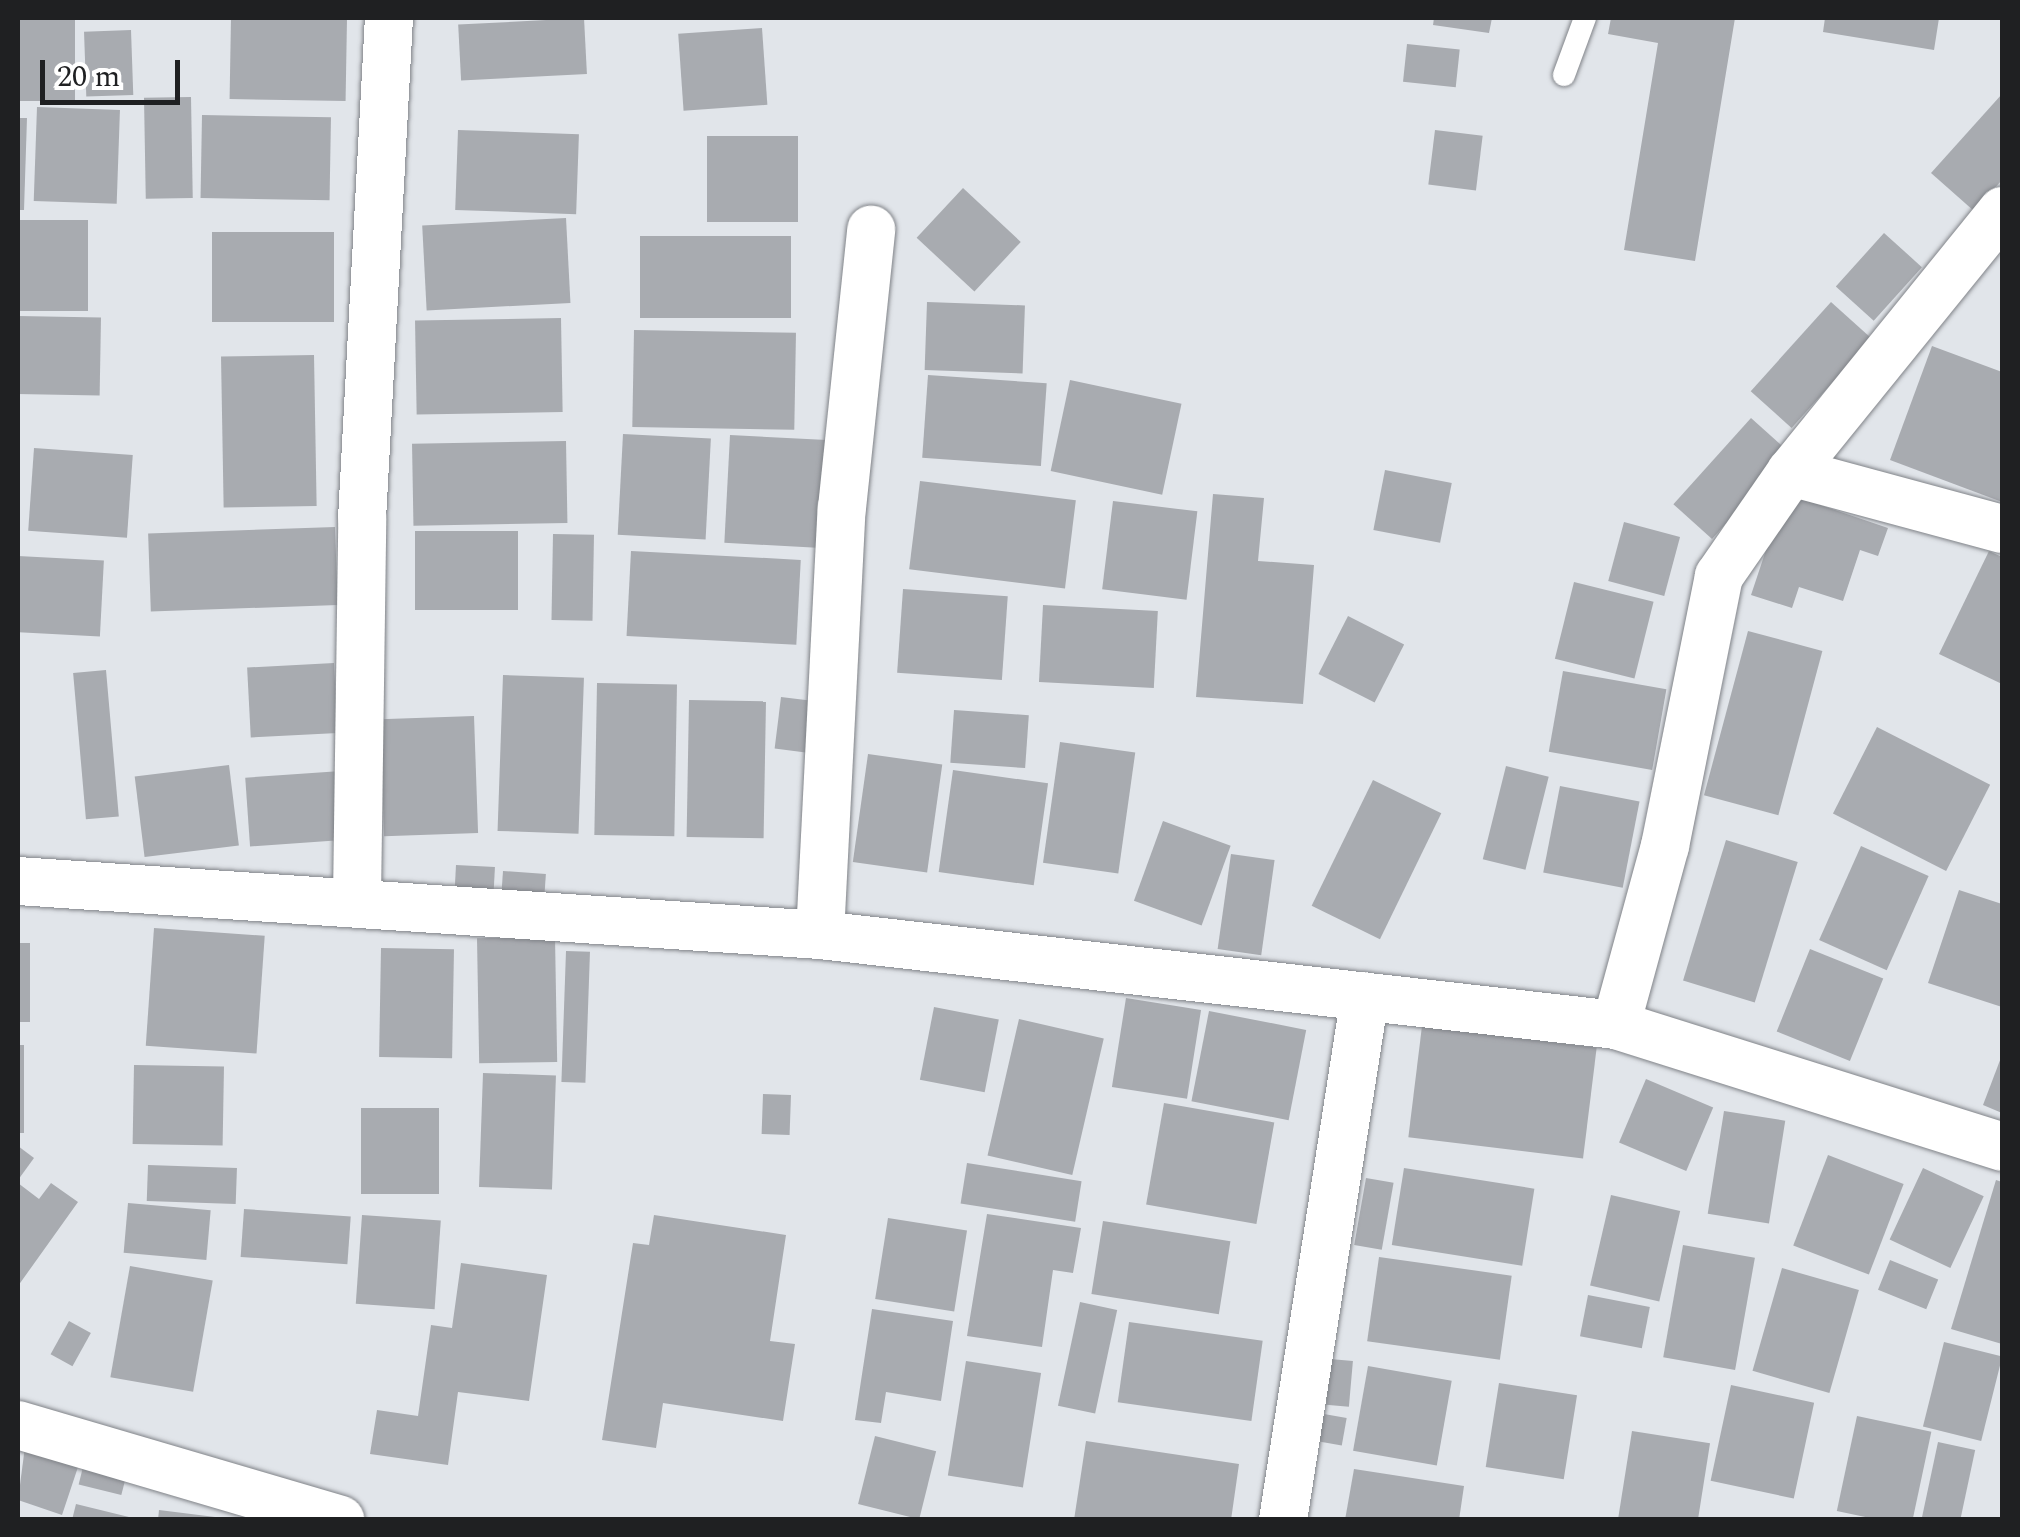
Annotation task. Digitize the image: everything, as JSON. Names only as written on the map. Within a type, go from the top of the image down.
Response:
[{"type":"street","points":[[357,899],[362,519],[389,18]]},
{"type":"street","points":[[1616,1024],[1665,846],[1719,576],[1791,472],[2002,212]]},
{"type":"street","points":[[820,935],[842,508],[871,230]]},
{"type":"street","points":[[1791,472],[2002,529]]},
{"type":"street","points":[[18,880],[357,899],[820,935],[1616,1024],[2002,1147]]},
{"type":"street","points":[[1282,1520],[1365,996]]},
{"type":"street","points":[[18,1425],[340,1520]]},
{"type":"lane","points":[[1564,75],[1584,18]]},
{"type":"building","points":[[18,18],[75,18],[75,101],[18,101]]},
{"type":"building","points":[[231,18],[347,20],[346,101],[230,99]]},
{"type":"building","points":[[584,18],[587,74],[461,81],[458,25]]},
{"type":"building","points":[[1434,18],[1492,18],[1489,33],[1433,25]]},
{"type":"building","points":[[1611,18],[1735,18],[1695,261],[1624,250],[1658,43],[1608,34]]},
{"type":"building","points":[[1825,18],[1939,18],[1934,50],[1823,32]]},
{"type":"building","points":[[762,28],[767,105],[684,111],[678,34]]},
{"type":"building","points":[[131,30],[133,95],[86,97],[84,32]]},
{"type":"building","points":[[1407,44],[1460,50],[1456,87],[1403,82]]},
{"type":"building","points":[[2002,94],[2002,180],[1974,211],[1931,173]]},
{"type":"building","points":[[191,97],[193,198],[146,199],[144,98]]},
{"type":"building","points":[[37,107],[120,110],[117,204],[34,201]]},
{"type":"building","points":[[202,115],[331,117],[330,200],[201,198]]},
{"type":"building","points":[[18,118],[27,118],[24,210],[18,210]]},
{"type":"building","points":[[458,130],[579,134],[576,214],[455,210]]},
{"type":"building","points":[[1435,130],[1483,136],[1476,190],[1428,185]]},
{"type":"building","points":[[707,136],[798,136],[798,222],[707,222]]},
{"type":"building","points":[[963,188],[1021,242],[974,292],[917,238]]},
{"type":"building","points":[[566,218],[570,303],[427,310],[422,226]]},
{"type":"building","points":[[18,220],[88,220],[88,311],[18,311]]},
{"type":"building","points":[[212,232],[334,232],[334,322],[212,322]]},
{"type":"building","points":[[1884,233],[1922,267],[1874,321],[1836,287]]},
{"type":"building","points":[[640,236],[791,236],[791,318],[640,318]]},
{"type":"building","points":[[927,302],[1025,305],[1023,373],[925,370]]},
{"type":"building","points":[[1831,302],[1872,339],[1792,428],[1751,391]]},
{"type":"building","points":[[18,316],[101,317],[100,395],[18,394]]},
{"type":"building","points":[[561,318],[563,412],[417,415],[415,321]]},
{"type":"building","points":[[634,330],[796,333],[794,430],[632,427]]},
{"type":"building","points":[[1932,346],[2002,372],[2002,502],[1890,460]]},
{"type":"building","points":[[314,355],[317,506],[224,508],[221,357]]},
{"type":"building","points":[[928,375],[1047,383],[1041,466],[922,458]]},
{"type":"building","points":[[1070,380],[1182,404],[1162,495],[1051,471]]},
{"type":"building","points":[[1751,418],[1790,453],[1712,539],[1673,504]]},
{"type":"building","points":[[623,434],[711,439],[706,539],[618,535]]},
{"type":"building","points":[[730,435],[827,440],[821,548],[724,543]]},
{"type":"building","points":[[566,441],[567,523],[413,526],[412,444]]},
{"type":"building","points":[[34,448],[133,455],[127,538],[28,531]]},
{"type":"building","points":[[1385,470],[1452,483],[1440,543],[1373,530]]},
{"type":"building","points":[[920,481],[1076,500],[1065,588],[909,569]]},
{"type":"building","points":[[1785,493],[1888,528],[1878,556],[1860,550],[1843,601],[1799,587],[1792,608],[1751,595]]},
{"type":"building","points":[[1213,494],[1264,498],[1258,561],[1314,565],[1303,704],[1196,697]]},
{"type":"building","points":[[1113,501],[1197,511],[1187,600],[1102,589]]},
{"type":"building","points":[[1624,522],[1680,537],[1664,596],[1608,581]]},
{"type":"building","points":[[335,527],[338,605],[151,611],[148,534]]},
{"type":"building","points":[[415,531],[518,531],[518,610],[415,610]]},
{"type":"building","points":[[553,534],[594,535],[592,621],[551,620]]},
{"type":"building","points":[[631,551],[801,560],[796,645],[627,636]]},
{"type":"building","points":[[1989,551],[2002,557],[2002,684],[1939,654]]},
{"type":"building","points":[[18,556],[104,561],[100,636],[18,632]]},
{"type":"building","points":[[1574,582],[1654,602],[1634,678],[1555,659]]},
{"type":"building","points":[[903,589],[1008,596],[1002,680],[897,673]]},
{"type":"building","points":[[1043,605],[1158,611],[1154,688],[1039,682]]},
{"type":"building","points":[[1348,616],[1404,645],[1375,703],[1318,674]]},
{"type":"building","points":[[1748,631],[1822,651],[1778,815],[1704,795]]},
{"type":"building","points":[[334,663],[338,733],[251,737],[247,668]]},
{"type":"building","points":[[106,670],[119,816],[86,819],[73,673]]},
{"type":"building","points":[[1563,671],[1666,689],[1652,770],[1549,752]]},
{"type":"building","points":[[503,675],[584,678],[579,834],[498,831]]},
{"type":"building","points":[[597,683],[677,684],[674,836],[594,835]]},
{"type":"building","points":[[781,697],[816,701],[809,753],[775,749]]},
{"type":"building","points":[[689,700],[766,701],[764,838],[687,837]]},
{"type":"building","points":[[954,710],[1029,715],[1025,768],[950,763]]},
{"type":"building","points":[[474,716],[478,833],[384,836],[380,719]]},
{"type":"building","points":[[1877,727],[1990,785],[1946,871],[1833,813]]},
{"type":"building","points":[[1060,742],[1135,753],[1118,873],[1043,863]]},
{"type":"building","points":[[868,754],[942,764],[927,872],[853,862]]},
{"type":"building","points":[[229,765],[239,845],[145,857],[135,777]]},
{"type":"building","points":[[1506,766],[1549,777],[1525,870],[1483,859]]},
{"type":"building","points":[[953,770],[1048,783],[1034,885],[939,872]]},
{"type":"building","points":[[341,771],[346,840],[250,847],[245,778]]},
{"type":"building","points":[[1373,780],[1441,813],[1380,939],[1312,906]]},
{"type":"building","points":[[1560,786],[1640,801],[1623,888],[1543,872]]},
{"type":"building","points":[[1163,821],[1231,846],[1202,925],[1134,901]]},
{"type":"building","points":[[1726,840],[1798,862],[1755,1003],[1683,981]]},
{"type":"building","points":[[1861,846],[1929,876],[1887,970],[1819,940]]},
{"type":"building","points":[[1231,854],[1275,860],[1261,955],[1218,949]]},
{"type":"building","points":[[456,865],[495,867],[493,896],[454,894]]},
{"type":"building","points":[[503,871],[546,874],[544,901],[501,898]]},
{"type":"building","points":[[1959,890],[2002,904],[2002,1007],[1928,983]]},
{"type":"building","points":[[154,928],[265,936],[256,1053],[146,1046]]},
{"type":"building","points":[[555,937],[557,1062],[479,1063],[477,938]]},
{"type":"building","points":[[18,943],[30,943],[30,1022],[18,1022]]},
{"type":"building","points":[[381,948],[454,949],[452,1058],[379,1057]]},
{"type":"building","points":[[1810,949],[1883,979],[1850,1061],[1777,1032]]},
{"type":"building","points":[[566,951],[590,952],[585,1083],[561,1082]]},
{"type":"building","points":[[1126,998],[1201,1010],[1187,1099],[1112,1087]]},
{"type":"building","points":[[934,1007],[999,1020],[985,1092],[920,1080]]},
{"type":"building","points":[[1209,1011],[1306,1030],[1289,1120],[1191,1101]]},
{"type":"building","points":[[1019,1019],[1104,1039],[1072,1175],[988,1155]]},
{"type":"building","points":[[1422,1026],[1597,1047],[1583,1159],[1408,1137]]},
{"type":"building","points":[[18,1045],[24,1045],[24,1133],[18,1133]]},
{"type":"building","points":[[2002,1055],[2002,1113],[1983,1105]]},
{"type":"building","points":[[134,1065],[224,1067],[223,1146],[133,1144]]},
{"type":"building","points":[[483,1073],[556,1076],[552,1189],[479,1187]]},
{"type":"building","points":[[1646,1079],[1713,1108],[1686,1171],[1619,1143]]},
{"type":"building","points":[[763,1094],[791,1095],[790,1135],[762,1134]]},
{"type":"building","points":[[1164,1103],[1274,1122],[1256,1224],[1146,1204]]},
{"type":"building","points":[[361,1108],[439,1108],[439,1194],[361,1194]]},
{"type":"building","points":[[1724,1111],[1785,1121],[1769,1223],[1708,1214]]},
{"type":"building","points":[[18,1146],[34,1158],[18,1180]]},
{"type":"building","points":[[1828,1155],[1904,1184],[1869,1275],[1793,1246]]},
{"type":"building","points":[[967,1163],[1082,1181],[1075,1222],[961,1203]]},
{"type":"building","points":[[148,1165],[237,1168],[236,1204],[147,1201]]},
{"type":"building","points":[[1404,1168],[1534,1189],[1522,1266],[1392,1245]]},
{"type":"building","points":[[1923,1168],[1984,1196],[1950,1268],[1890,1240]]},
{"type":"building","points":[[1366,1178],[1394,1183],[1382,1250],[1354,1245]]},
{"type":"building","points":[[1996,1180],[2002,1182],[2002,1344],[1951,1329]]},
{"type":"building","points":[[18,1183],[39,1199],[51,1183],[78,1202],[18,1286]]},
{"type":"building","points":[[1611,1195],[1680,1211],[1659,1302],[1590,1286]]},
{"type":"building","points":[[128,1203],[211,1210],[206,1260],[124,1253]]},
{"type":"building","points":[[244,1209],[351,1216],[347,1264],[241,1257]]},
{"type":"building","points":[[987,1214],[1081,1228],[1073,1273],[1053,1270],[1042,1347],[967,1336]]},
{"type":"building","points":[[362,1215],[441,1221],[435,1309],[356,1304]]},
{"type":"building","points":[[654,1215],[786,1235],[770,1341],[795,1344],[783,1421],[663,1403],[656,1448],[602,1440],[633,1243],[649,1245]]},
{"type":"building","points":[[888,1218],[967,1231],[954,1312],[875,1299]]},
{"type":"building","points":[[1103,1221],[1230,1241],[1219,1314],[1091,1294]]},
{"type":"building","points":[[1683,1245],[1755,1258],[1735,1370],[1663,1357]]},
{"type":"building","points":[[1379,1257],[1512,1276],[1500,1360],[1367,1341]]},
{"type":"building","points":[[1890,1260],[1938,1279],[1926,1309],[1878,1290]]},
{"type":"building","points":[[461,1263],[547,1275],[529,1401],[458,1392],[448,1465],[370,1454],[377,1410],[418,1416],[431,1325],[452,1328]]},
{"type":"building","points":[[130,1266],[213,1281],[193,1392],[110,1377]]},
{"type":"building","points":[[1782,1268],[1859,1290],[1829,1393],[1753,1371]]},
{"type":"building","points":[[1588,1295],[1650,1307],[1642,1348],[1580,1336]]},
{"type":"building","points":[[1080,1302],[1117,1310],[1095,1414],[1058,1406]]},
{"type":"building","points":[[872,1309],[953,1321],[941,1401],[886,1392],[881,1423],[855,1420]]},
{"type":"building","points":[[69,1321],[91,1333],[72,1366],[51,1354]]},
{"type":"building","points":[[1129,1322],[1263,1341],[1251,1421],[1118,1402]]},
{"type":"building","points":[[1944,1342],[2002,1356],[1981,1441],[1923,1426]]},
{"type":"building","points":[[1330,1359],[1353,1361],[1349,1407],[1326,1405]]},
{"type":"building","points":[[966,1361],[1041,1373],[1023,1487],[948,1476]]},
{"type":"building","points":[[1368,1366],[1452,1381],[1437,1465],[1353,1451]]},
{"type":"building","points":[[1499,1383],[1577,1395],[1564,1479],[1486,1467]]},
{"type":"building","points":[[1731,1385],[1814,1403],[1794,1499],[1711,1481]]},
{"type":"building","points":[[1324,1414],[1347,1418],[1342,1446],[1319,1442]]},
{"type":"building","points":[[1857,1416],[1931,1432],[1913,1520],[1880,1520],[1837,1511]]},
{"type":"building","points":[[1632,1431],[1710,1443],[1698,1520],[1618,1520]]},
{"type":"building","points":[[875,1436],[936,1451],[919,1519],[858,1504]]},
{"type":"building","points":[[26,1439],[81,1458],[62,1515],[18,1500]]},
{"type":"building","points":[[1086,1441],[1239,1464],[1231,1520],[1074,1520]]},
{"type":"building","points":[[1938,1442],[1975,1450],[1960,1520],[1921,1520]]},
{"type":"building","points":[[83,1467],[126,1478],[121,1495],[79,1484]]},
{"type":"building","points":[[1354,1469],[1464,1486],[1459,1520],[1345,1520]]},
{"type":"building","points":[[76,1504],[133,1518],[72,1520]]},
{"type":"building","points":[[159,1510],[215,1517],[215,1520],[158,1520]]}]
